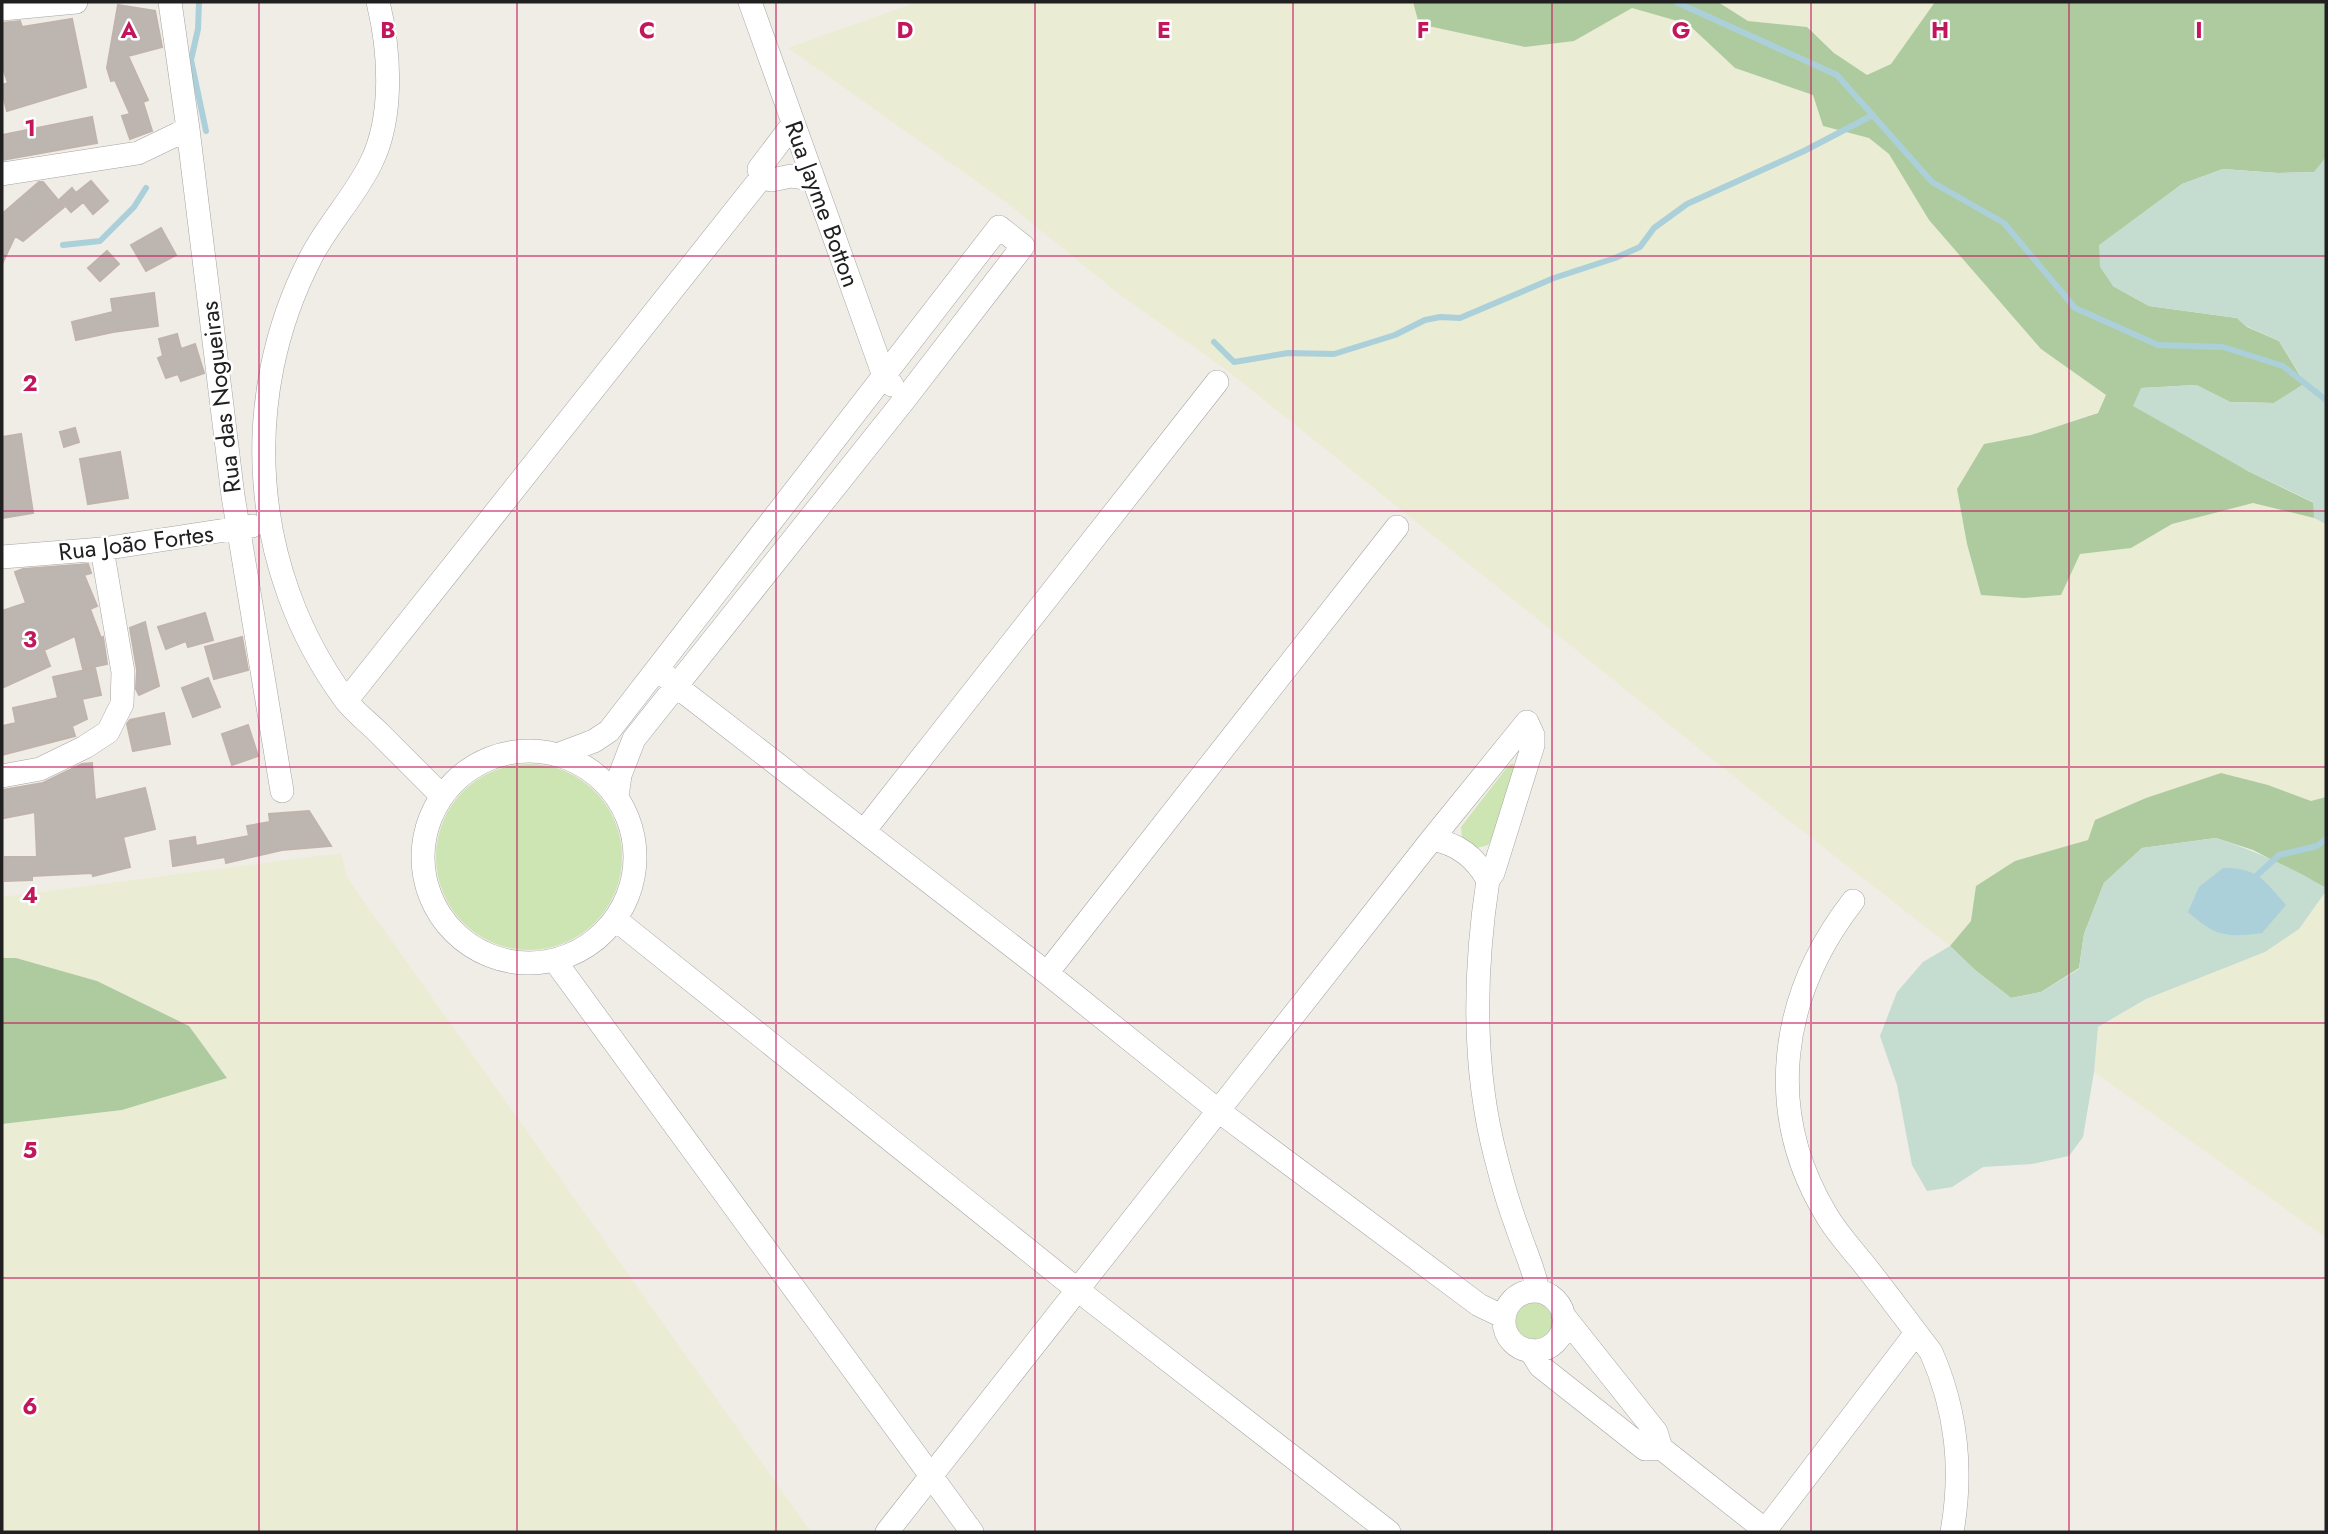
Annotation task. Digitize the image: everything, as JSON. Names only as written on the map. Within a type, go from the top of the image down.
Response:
[{"type":"street","points":[[2,9],[76,2]]},
{"type":"street","name":"Rua das Nogueiras","points":[[170,2],[238,530],[282,791]]},
{"type":"street","points":[[378,2],[384,29],[388,83],[380,137],[372,163],[312,254],[279,338],[268,382],[264,416],[264,483],[268,522],[281,572],[310,645],[346,701],[442,796]]},
{"type":"street","name":"Rua Jayme Botton","points":[[750,2],[884,376],[905,399]]},
{"type":"street","points":[[761,178],[759,169],[793,124]]},
{"type":"street","points":[[2,174],[138,153],[188,129]]},
{"type":"street","points":[[761,178],[772,180],[791,176],[813,179]]},
{"type":"street","points":[[346,701],[761,178]]},
{"type":"street","points":[[557,755],[594,741],[609,731],[999,227],[1023,246],[905,399],[634,739],[620,775],[617,797]]},
{"type":"street","points":[[864,831],[1217,382]]},
{"type":"street","name":"Rua João Fortes","points":[[2,557],[102,549],[238,530],[268,522]]},
{"type":"street","points":[[1047,973],[1397,527]]},
{"type":"street","points":[[2,776],[40,769],[85,747],[108,732],[122,704],[122,672],[102,549]]},
{"type":"street","points":[[659,668],[676,686],[1047,973],[1220,1112],[1479,1305],[1504,1317]]},
{"type":"street","points":[[887,1532],[1527,722],[1533,735],[1532,745],[1493,873],[1488,880],[1478,971],[1478,1036],[1481,1075],[1495,1154],[1510,1206],[1534,1270],[1538,1291]]},
{"type":"street","points":[[539,751],[557,755],[591,771],[617,797],[632,831],[635,858],[632,886],[615,919],[589,945],[573,954],[555,961],[518,964],[482,954],[452,932],[440,918],[425,884],[422,847],[426,829],[442,796],[468,770],[502,754],[539,751]]},
{"type":"street","points":[[1432,839],[1457,846],[1467,853],[1488,880]]},
{"type":"street","points":[[1853,901],[1821,948],[1799,1000],[1788,1056],[1790,1112],[1803,1166],[1827,1215],[1931,1352],[1941,1375],[1954,1423],[1959,1476],[1952,1532]]},
{"type":"street","points":[[615,919],[1079,1291],[1389,1532]]},
{"type":"street","points":[[555,961],[972,1532]]},
{"type":"street","points":[[1563,1315],[1561,1334],[1555,1341],[1539,1350],[1530,1350],[1513,1342],[1507,1335],[1504,1317],[1507,1307],[1520,1294],[1538,1291],[1555,1299],[1563,1315],[1656,1432],[1661,1448],[1765,1531],[1916,1333]]},
{"type":"street","points":[[1530,1350],[1540,1366],[1646,1449],[1661,1448]]},
{"type":"green space","points":[[917,2],[1413,2],[1419,24],[1463,32],[1574,41],[1632,8],[1688,24],[1735,68],[1813,95],[1823,126],[1869,138],[1889,154],[1929,220],[2041,349],[2106,395],[2098,412],[2031,435],[1984,444],[1957,489],[1967,544],[1981,595],[2080,554],[2131,548],[2172,524],[2253,503],[2314,518],[2326,524],[2326,797],[2311,801],[2268,785],[2221,773],[2088,840],[1971,921],[1950,946],[1787,819],[1229,372],[1119,294],[1007,203],[788,48]]},
{"type":"green space","points":[[1413,2],[1718,2],[1748,21],[1807,27],[1834,53],[1867,75],[1891,64],[1935,2],[2326,2],[2326,157],[2315,172],[2278,173],[2223,169],[2182,184],[2099,246],[2113,286],[2149,306],[2237,318],[2247,327],[2279,341],[2305,384],[2274,403],[2230,402],[2196,385],[2142,388],[2246,470],[2314,503],[2314,518],[2253,503],[2172,524],[2131,548],[2080,554],[2061,595],[2024,598],[1981,595],[1967,544],[1957,489],[1984,444],[2031,435],[2098,413],[2106,395],[2041,349],[1929,220],[1889,154],[1869,138],[1823,126],[1813,95],[1735,68],[1688,24],[1632,8],[1574,41],[1525,47],[1419,24]]},
{"type":"green space","points":[[1718,2],[1935,2],[1891,64],[1867,76],[1834,53],[1807,27],[1748,21]]},
{"type":"green space","points":[[2326,157],[2326,524],[2314,518],[2313,502],[2246,470],[2133,406],[2141,388],[2196,385],[2230,402],[2274,403],[2305,383],[2279,341],[2246,326],[2237,318],[2149,306],[2113,286],[2100,267],[2099,245],[2182,184],[2223,169],[2278,173],[2314,172]]},
{"type":"green space","points":[[1513,763],[1514,768],[1492,840],[1488,845],[1477,848],[1462,839],[1461,827]]},
{"type":"green space","points":[[529,764],[547,765],[565,771],[581,779],[595,791],[607,805],[615,821],[621,839],[621,875],[615,893],[607,909],[595,923],[581,935],[565,943],[547,949],[529,950],[511,949],[493,943],[477,935],[463,923],[451,909],[443,893],[437,875],[436,857],[437,839],[443,821],[451,805],[463,791],[477,779],[493,771],[511,765]]},
{"type":"green space","points":[[2221,773],[2268,785],[2311,801],[2326,797],[2326,888],[2253,850],[2216,838],[2142,848],[2104,883],[2084,934],[2079,968],[2041,992],[2011,998],[1950,946],[1971,921],[1976,886],[2015,861],[2088,840],[2095,820],[2146,798]]},
{"type":"green space","points":[[2216,838],[2286,866],[2326,888],[2326,891],[2299,929],[2265,952],[2146,999],[2098,1027],[2094,1072],[2083,1137],[2069,1156],[2032,1164],[1983,1167],[1952,1187],[1927,1191],[1912,1165],[1897,1085],[1880,1036],[1897,992],[1923,962],[1950,946],[2011,998],[2041,992],[2079,969],[2084,934],[2104,883],[2142,848]]},
{"type":"green space","points":[[341,853],[348,879],[811,1532],[2,1532],[2,1124],[122,1110],[227,1077],[189,1026],[97,981],[16,958],[2,958],[2,897]]},
{"type":"green space","points":[[2326,891],[2326,1238],[2094,1072],[2098,1028],[2146,999],[2265,952],[2299,929]]},
{"type":"green space","points":[[2,958],[16,958],[97,981],[189,1026],[227,1078],[122,1110],[2,1124]]},
{"type":"green space","points":[[1534,1303],[1547,1308],[1552,1321],[1547,1334],[1534,1339],[1521,1334],[1516,1321],[1521,1308]]},
{"type":"water","points":[[2223,868],[2244,870],[2259,877],[2286,905],[2262,933],[2230,935],[2214,931],[2188,912],[2199,887]]},
{"type":"building","points":[[118,5],[155,11],[162,47],[128,56],[148,100],[143,102],[152,131],[130,139],[122,116],[130,114],[115,80],[111,81],[107,68]]},
{"type":"building","points":[[72,19],[86,87],[7,111],[2,92],[2,85],[8,83],[2,65],[2,23],[20,21],[22,27]]},
{"type":"building","points":[[92,117],[97,143],[2,160],[2,135]]},
{"type":"building","points":[[91,181],[108,201],[93,214],[76,193]]},
{"type":"building","points":[[39,182],[43,182],[64,207],[23,241],[15,236],[2,264],[2,214]]},
{"type":"building","points":[[72,188],[83,202],[71,212],[60,199]]},
{"type":"building","points":[[161,228],[176,255],[146,271],[131,245]]},
{"type":"building","points":[[107,251],[119,264],[100,281],[88,268]]},
{"type":"building","points":[[154,293],[158,326],[76,340],[72,322],[113,312],[111,299]]},
{"type":"building","points":[[177,334],[181,349],[195,344],[204,373],[181,381],[178,374],[166,378],[158,358],[163,356],[159,339]]},
{"type":"building","points":[[75,428],[79,442],[64,447],[60,432]]},
{"type":"building","points":[[21,434],[33,513],[2,518],[2,437]]},
{"type":"building","points":[[120,452],[128,498],[88,504],[80,459]]},
{"type":"building","points":[[88,564],[91,573],[84,575],[97,606],[90,609],[101,638],[103,637],[107,664],[83,669],[75,636],[44,650],[50,666],[2,688],[2,611],[26,603],[15,572],[23,569]]},
{"type":"building","points":[[205,613],[213,640],[188,647],[186,641],[166,649],[158,627]]},
{"type":"building","points":[[145,622],[159,686],[139,695],[136,689],[137,670],[130,628]]},
{"type":"building","points":[[242,637],[248,670],[214,679],[205,647]]},
{"type":"building","points":[[95,668],[101,695],[82,699],[87,719],[72,726],[75,736],[2,755],[2,726],[16,723],[13,708],[58,698],[53,677]]},
{"type":"building","points":[[208,678],[220,707],[193,717],[182,688]]},
{"type":"building","points":[[164,713],[170,744],[133,751],[127,724],[130,720]]},
{"type":"building","points":[[248,725],[258,756],[232,765],[222,734]]},
{"type":"building","points":[[92,763],[95,800],[145,788],[155,829],[123,837],[130,867],[93,876],[92,873],[32,876],[32,880],[5,881],[5,857],[37,857],[35,812],[4,818],[2,790],[43,783],[82,764]]},
{"type":"building","points":[[309,811],[331,846],[282,850],[226,863],[225,857],[173,866],[170,841],[195,837],[196,846],[249,836],[247,826],[270,822],[269,814]]},
{"type":"waterway","points":[[199,2],[198,29],[191,60],[206,131]]},
{"type":"waterway","points":[[1676,2],[1837,75],[1932,182],[2004,223],[2075,308],[2158,345],[2223,347],[2283,366],[2326,400]]},
{"type":"waterway","points":[[1214,342],[1234,362],[1288,353],[1334,354],[1395,335],[1425,320],[1440,317],[1460,318],[1554,278],[1640,247],[1654,228],[1687,204],[1804,151],[1873,115]]},
{"type":"waterway","points":[[63,245],[100,241],[134,207],[146,188]]},
{"type":"waterway","points":[[2253,879],[2279,855],[2317,846],[2326,839]]}]
